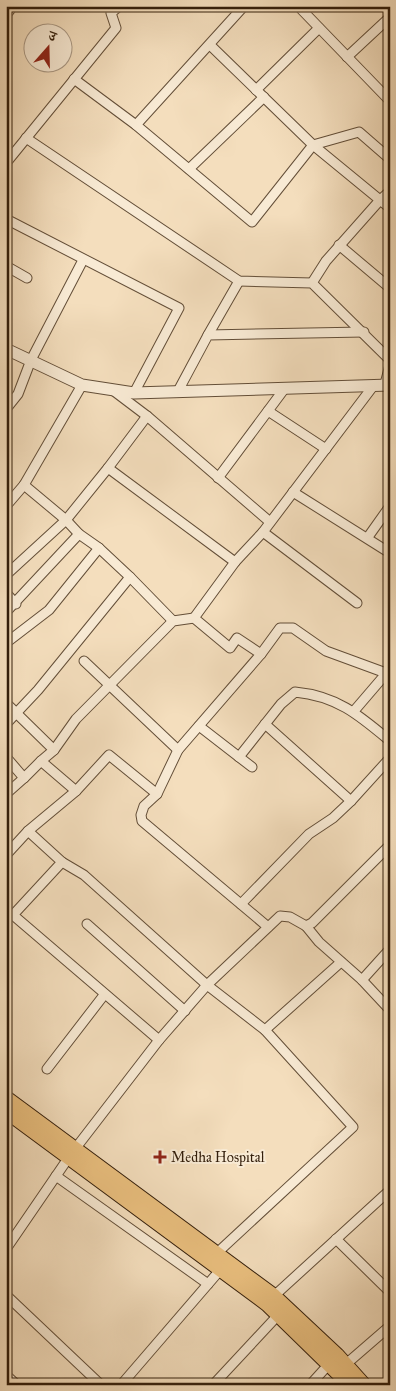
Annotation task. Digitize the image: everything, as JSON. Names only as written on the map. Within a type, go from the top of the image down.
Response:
[{"type":"main road","points":[[6,1098],[72,1153],[222,1269],[282,1310],[345,1365],[364,1385]]},
{"type":"main road","points":[[6,1111],[72,1153],[217,1253],[274,1296],[282,1310],[350,1385]]},
{"type":"street","points":[[6,15],[13,6]]},
{"type":"street","points":[[6,163],[116,28],[111,13],[119,6]]},
{"type":"street","points":[[136,125],[244,6]]},
{"type":"street","points":[[301,7],[390,101]]},
{"type":"street","points":[[347,57],[390,17]]},
{"type":"street","points":[[256,90],[319,28]]},
{"type":"street","points":[[210,44],[313,145],[390,208]]},
{"type":"street","points":[[74,79],[136,125],[252,222],[313,145],[360,132],[390,158]]},
{"type":"street","points":[[189,169],[264,98]]},
{"type":"street","points":[[26,138],[239,281],[312,282],[390,360]]},
{"type":"street","points":[[312,282],[339,245],[390,191]]},
{"type":"street","points":[[6,220],[180,308],[134,393]]},
{"type":"street","points":[[339,245],[390,288]]},
{"type":"street","points":[[6,409],[18,394],[31,360],[82,260]]},
{"type":"street","points":[[6,266],[28,278]]},
{"type":"street","points":[[178,390],[239,281]]},
{"type":"street","points":[[208,335],[364,332]]},
{"type":"street","points":[[6,349],[82,385],[134,393],[178,390],[383,385]]},
{"type":"street","points":[[6,794],[54,750],[76,719],[174,621],[194,618],[235,562],[263,532],[326,449],[383,385],[390,365]]},
{"type":"street","points":[[6,506],[24,485],[82,385]]},
{"type":"street","points":[[218,478],[285,388]]},
{"type":"street","points":[[114,391],[147,416],[270,522]]},
{"type":"street","points":[[268,411],[326,449]]},
{"type":"street","points":[[6,575],[66,520],[147,416]]},
{"type":"street","points":[[108,468],[235,562]]},
{"type":"street","points":[[24,485],[66,520],[79,534],[99,548],[174,621]]},
{"type":"street","points":[[293,492],[368,537],[390,553]]},
{"type":"street","points":[[368,537],[390,506]]},
{"type":"street","points":[[263,532],[357,603]]},
{"type":"street","points":[[6,612],[16,604],[79,534]]},
{"type":"street","points":[[6,643],[49,610],[99,548]]},
{"type":"street","points":[[6,724],[130,577]]},
{"type":"street","points":[[6,593],[16,604]]},
{"type":"street","points":[[194,618],[230,648],[237,638],[261,654]]},
{"type":"street","points":[[268,927],[142,822],[141,814],[144,806],[156,794],[178,750],[261,654],[280,628],[293,628],[326,651],[388,671],[354,711]]},
{"type":"street","points":[[84,661],[178,750]]},
{"type":"street","points":[[239,757],[281,704],[295,692],[314,694],[354,711],[390,741]]},
{"type":"street","points":[[6,703],[54,750]]},
{"type":"street","points":[[265,724],[351,801]]},
{"type":"street","points":[[199,726],[252,767]]},
{"type":"street","points":[[7,853],[28,831],[76,791],[109,754],[156,794]]},
{"type":"street","points":[[6,757],[24,778]]},
{"type":"street","points":[[241,904],[310,834],[333,818],[351,801],[390,758]]},
{"type":"street","points":[[41,761],[76,791]]},
{"type":"street","points":[[28,831],[62,862],[84,876],[208,985],[265,1030],[354,1127],[217,1253]]},
{"type":"street","points":[[306,926],[312,923],[390,845]]},
{"type":"street","points":[[62,862],[9,914],[159,1040]]},
{"type":"street","points":[[6,1249],[72,1153],[159,1040],[208,985],[280,916],[290,917],[306,926],[319,942],[362,980],[390,1010]]},
{"type":"street","points":[[88,924],[185,1011]]},
{"type":"street","points":[[362,980],[390,949]]},
{"type":"street","points":[[265,1030],[341,962]]},
{"type":"street","points":[[48,1069],[104,995]]},
{"type":"street","points":[[56,1176],[208,1284]]},
{"type":"street","points":[[274,1296],[390,1190]]},
{"type":"street","points":[[336,1239],[390,1292]]},
{"type":"street","points":[[121,1385],[222,1269]]},
{"type":"street","points":[[6,1295],[101,1385]]},
{"type":"street","points":[[213,1385],[282,1310]]},
{"type":"street","points":[[345,1365],[390,1326]]},
{"type":"street","points":[[310,1385],[330,1363]]},
{"type":"street","points":[[6,1375],[17,1385]]},
{"type":"place","name":"Medha Hospital","points":[[160,1157]]}]
